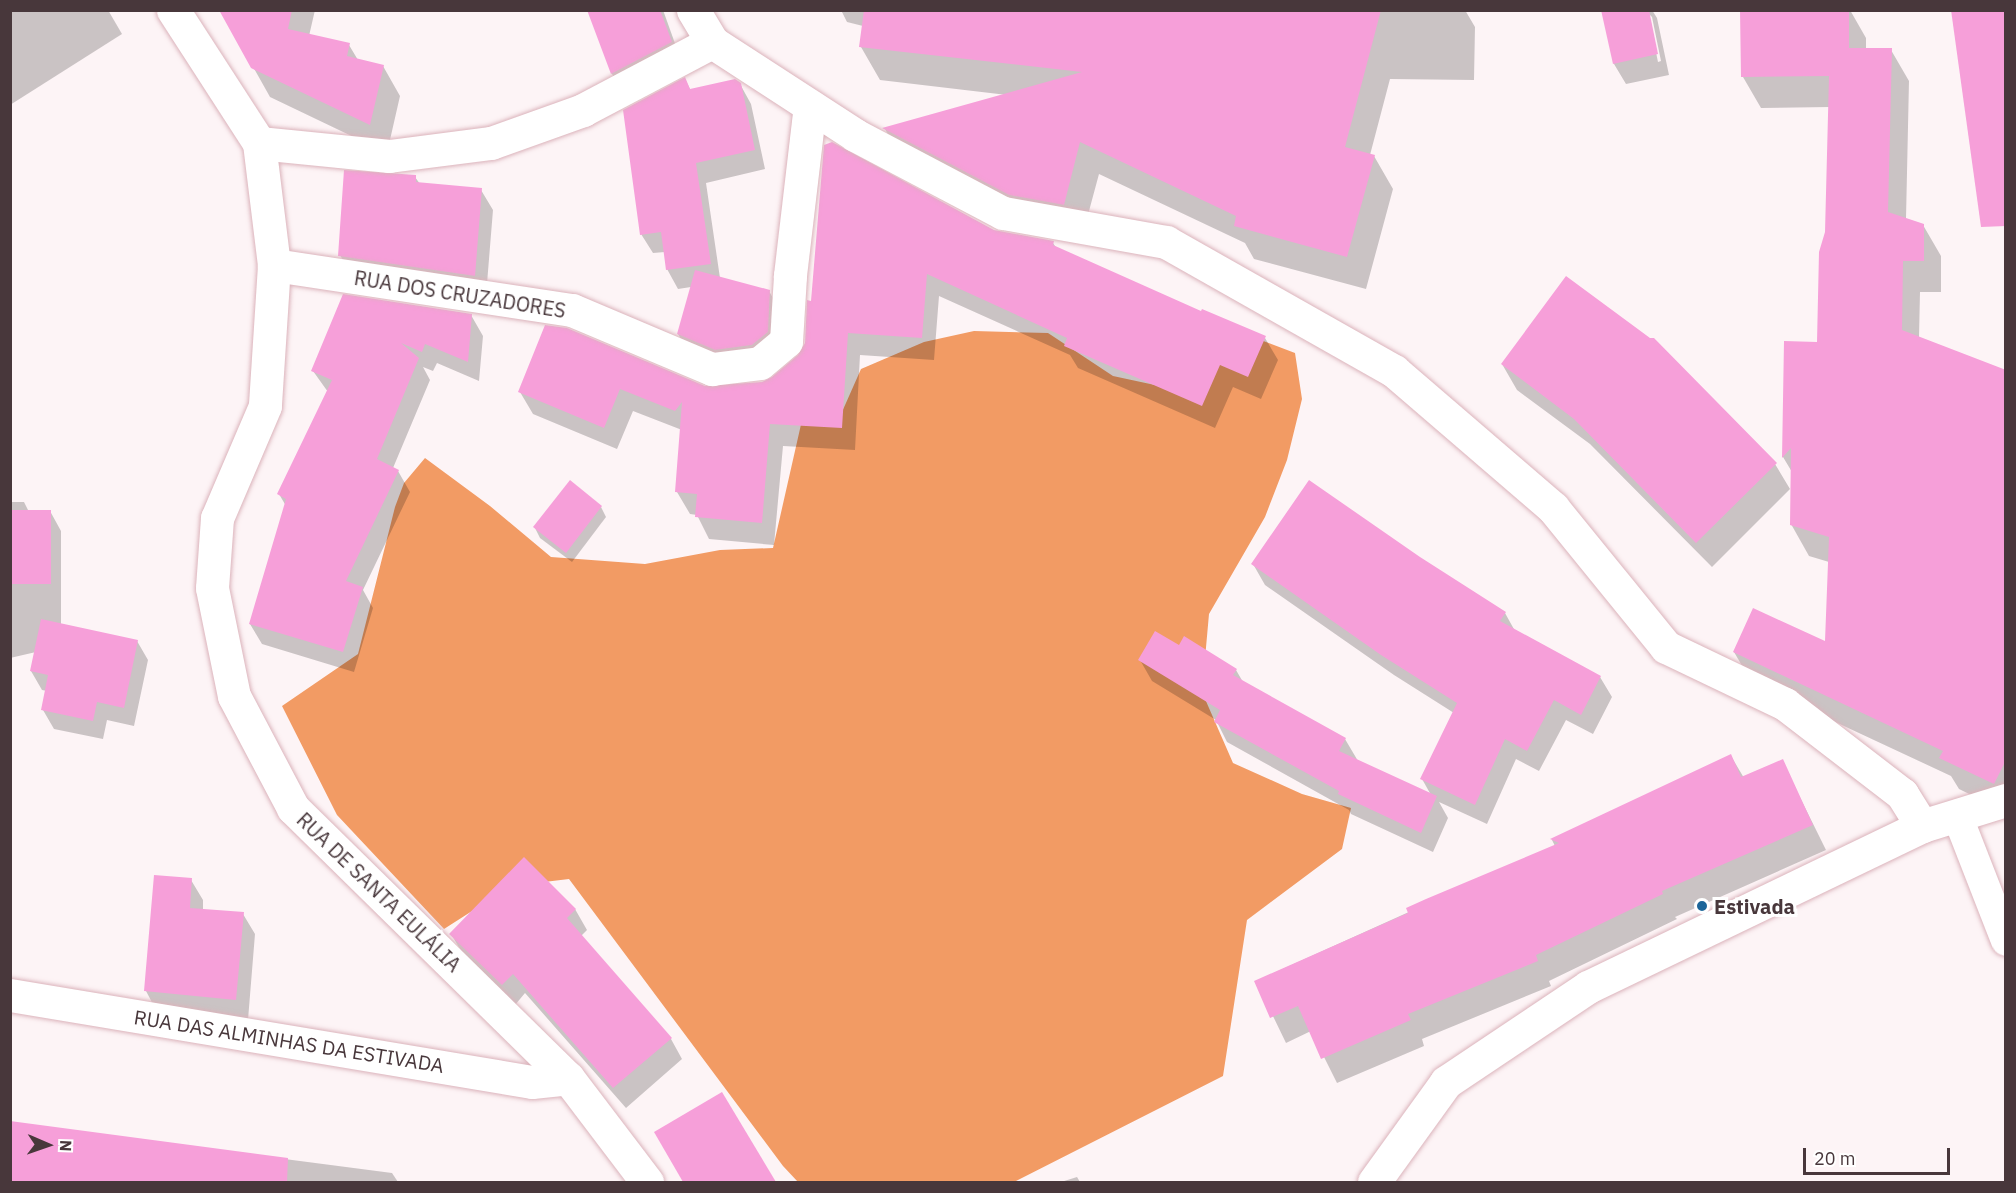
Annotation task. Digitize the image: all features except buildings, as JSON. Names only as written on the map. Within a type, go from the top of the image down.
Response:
[{"type":"street","name":"RUA DE SANTA EULÁLIA","points":[[173,10],[259,142],[274,265],[265,406],[217,518],[212,588],[234,696],[293,808],[568,1078],[647,1182]]},
{"type":"street","points":[[693,10],[711,42],[855,135],[1004,213],[1166,242],[1394,371],[1553,508],[1666,647],[1785,704],[1902,794],[1922,826]]},
{"type":"street","points":[[259,142],[389,156],[491,143],[583,110],[711,42]]},
{"type":"street","name":"RUA DOS CRUZADORES","points":[[274,265],[572,310],[712,369],[760,363],[786,341],[790,275],[810,106]]},
{"type":"street","points":[[1374,1182],[1446,1082],[1588,987],[1922,826],[2006,800]]},
{"type":"street","name":"RUA DAS ALMINHAS DA ESTIVADA","points":[[10,995],[532,1082],[568,1078]]},
{"type":"lane","points":[[1957,815],[2006,941]]},
{"type":"shaded area","points":[[974,331],[1048,333],[1113,376],[1178,390],[1258,339],[1295,353],[1302,399],[1287,460],[1265,517],[1209,614],[1202,692],[1233,763],[1302,794],[1351,808],[1342,849],[1247,920],[1223,1076],[1014,1182],[798,1182],[783,1166],[569,879],[511,886],[444,929],[337,815],[282,706],[358,654],[395,507],[404,483],[425,458],[490,506],[551,557],[645,564],[720,550],[773,548],[802,420],[838,421],[861,369],[924,342]]},
{"type":"place","name":"Estivada","points":[[1702,906]]}]
